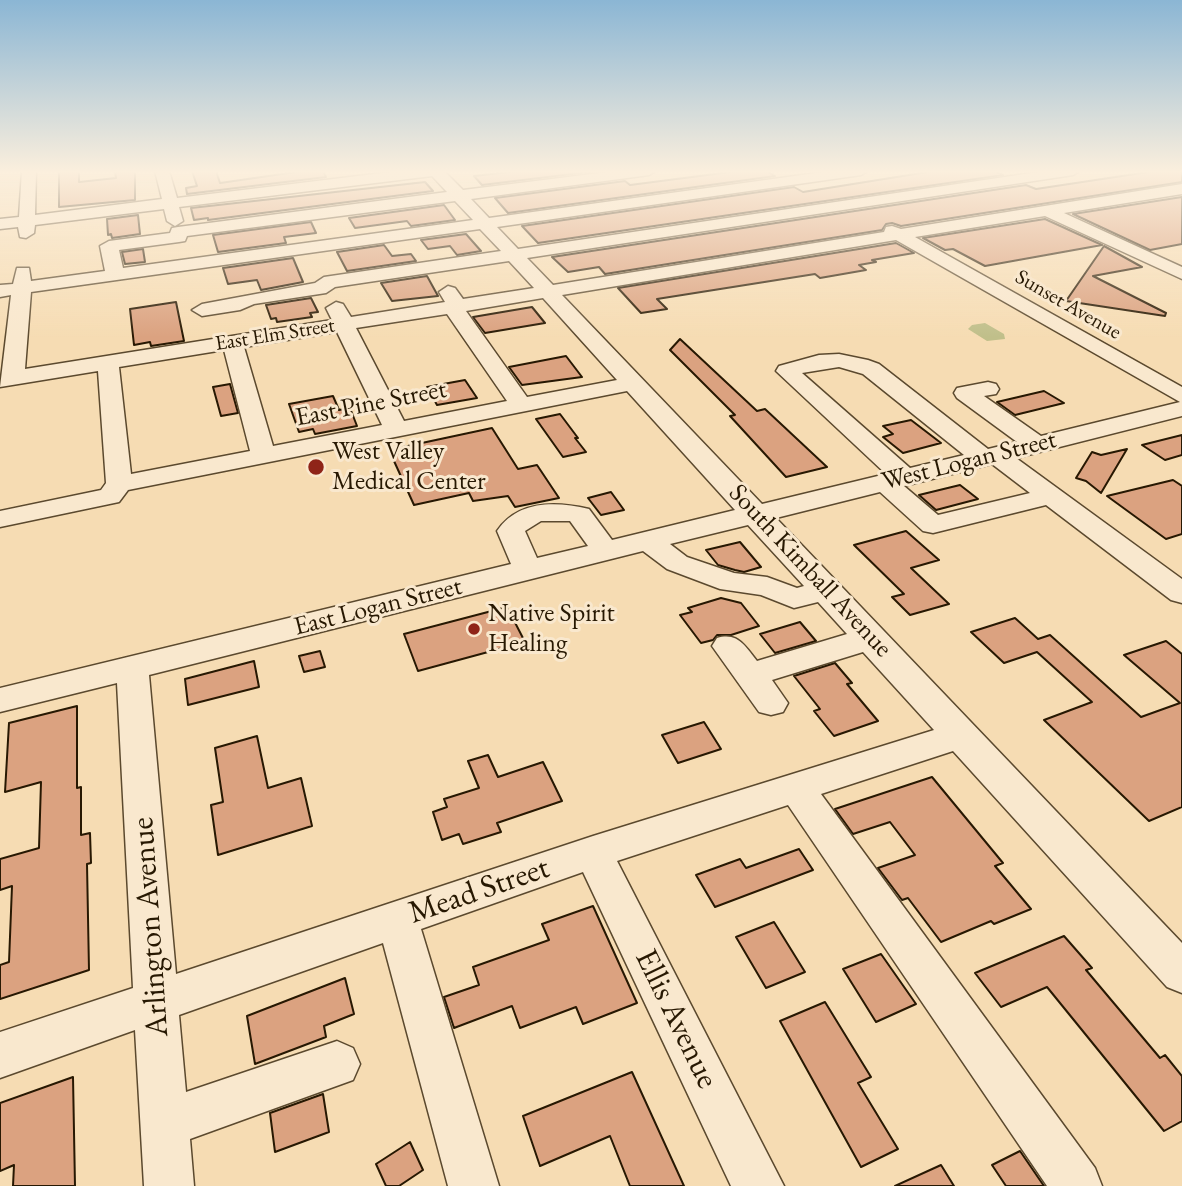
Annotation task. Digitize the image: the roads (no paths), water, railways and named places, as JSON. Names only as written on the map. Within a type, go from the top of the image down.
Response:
[{"type":"street","points":[[21,226],[31,226]]},
{"type":"street","points":[[177,226],[186,265]]},
{"type":"street","points":[[115,275],[109,246],[234,226]]},
{"type":"street","points":[[0,290],[22,280],[115,275],[462,226]]},
{"type":"street","name":"South Kimball Avenue","points":[[489,226],[1182,973]]},
{"type":"street","points":[[202,310],[325,285],[705,226]]},
{"type":"street","name":"Sunset Avenue","points":[[884,226],[1182,396]]},
{"type":"street","name":"East Elm Street","points":[[7,373],[108,362],[344,324],[444,290],[550,291],[944,226]]},
{"type":"street","points":[[1080,226],[1182,274]]},
{"type":"street","points":[[307,248],[396,429]]},
{"type":"street","points":[[1159,263],[1182,259]]},
{"type":"street","points":[[7,373],[22,280]]},
{"type":"street","points":[[1163,287],[1182,283]]},
{"type":"street","points":[[444,290],[456,312],[521,405]]},
{"type":"street","points":[[232,342],[263,455]]},
{"type":"street","points":[[1038,499],[933,525],[895,480],[786,371],[828,360],[852,360],[871,369],[1038,499],[1182,593]]},
{"type":"street","points":[[108,362],[118,484]]},
{"type":"street","name":"East Pine Street","points":[[0,519],[110,496],[118,484],[634,383]]},
{"type":"street","points":[[988,389],[965,393],[1037,445]]},
{"type":"street","name":"West Logan Street","points":[[757,514],[1182,409]]},
{"type":"street","points":[[528,570],[511,531],[513,525],[523,519],[540,514],[556,511],[579,516],[606,551]]},
{"type":"street","name":"East Logan Street","points":[[0,699],[757,514]]},
{"type":"street","points":[[647,541],[677,563],[730,582],[767,586],[794,597],[828,590]]},
{"type":"street","points":[[750,675],[873,638]]},
{"type":"street","points":[[728,646],[771,703]]},
{"type":"street","name":"Arlington Avenue","points":[[132,667],[169,1186]]},
{"type":"street","name":"Mead Street","points":[[0,1055],[593,852],[961,735]]},
{"type":"street","points":[[796,788],[1077,1186]]},
{"type":"street","name":"Ellis Avenue","points":[[593,852],[758,1186]]},
{"type":"street","points":[[397,919],[474,1186]]},
{"type":"street","points":[[165,1123],[337,1064]]},
{"type":"place","name":"West Valley Medical Center","points":[[316,467]]},
{"type":"place","name":"Native Spirit Healing","points":[[474,629]]}]
